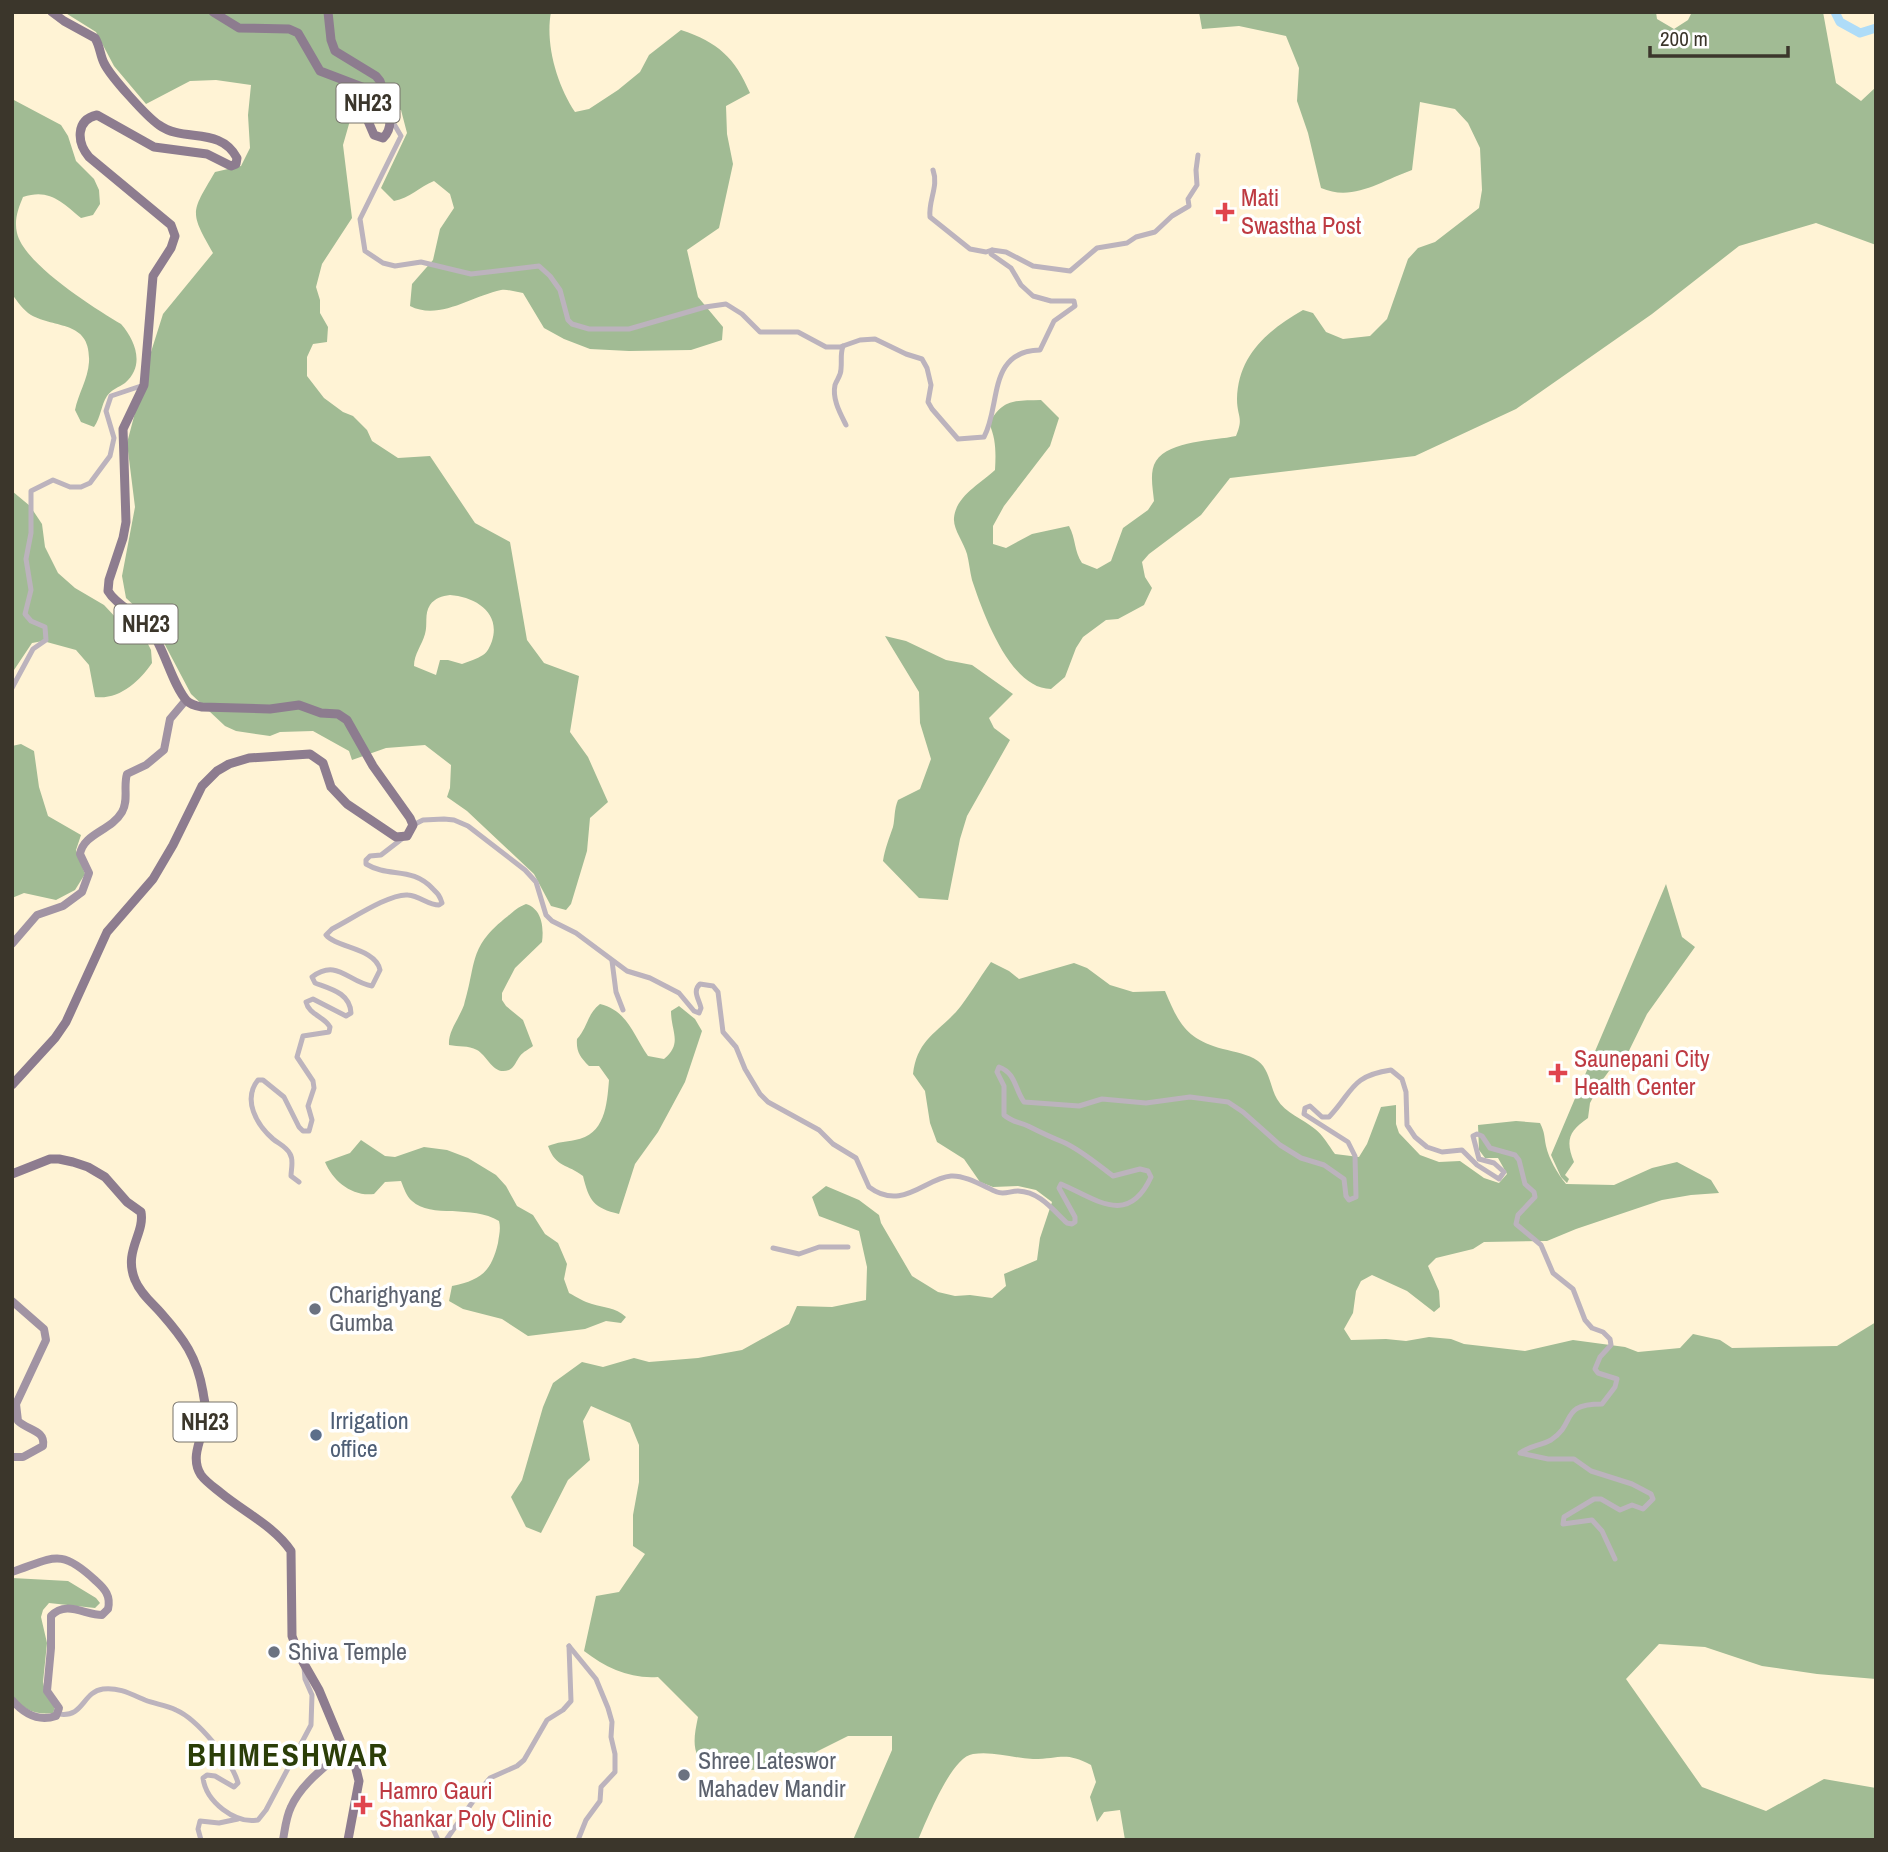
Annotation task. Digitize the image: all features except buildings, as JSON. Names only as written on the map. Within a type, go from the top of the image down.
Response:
[{"type":"main road","name":"NH23","points":[[52,12],[95,38],[107,68],[158,125],[167,130],[216,139],[231,148],[237,158],[236,164],[231,166],[207,153],[154,147],[97,115],[86,120],[80,130],[81,145],[89,157],[171,225],[175,236],[171,248],[153,275],[144,385],[123,429],[126,522],[108,591],[117,602],[151,629],[186,700]]},
{"type":"main road","name":"NH23","points":[[213,12],[243,29],[289,29],[298,33],[320,71],[362,87],[367,95],[368,121],[373,135],[380,138],[385,136],[390,122],[378,78],[340,55],[333,47],[328,12]]},
{"type":"main road","points":[[12,944],[37,915],[63,906],[82,892],[89,873],[80,854],[83,843],[110,825],[122,811],[127,774],[146,765],[164,750],[170,719],[186,700],[202,707],[270,709],[299,705],[321,713],[342,715],[413,825],[410,834],[404,837],[390,834],[340,798],[331,787],[323,763],[315,756],[299,753],[250,758],[229,764],[217,771],[205,781],[167,858],[153,879],[107,932],[66,1022],[12,1085]]},
{"type":"main road","name":"NH23","points":[[12,1174],[54,1159],[73,1162],[105,1177],[127,1202],[141,1212],[142,1221],[134,1240],[132,1257],[135,1280],[145,1296],[188,1345],[201,1381],[206,1415],[198,1446],[199,1471],[206,1481],[240,1509],[278,1536],[290,1551],[291,1629],[295,1645],[319,1690],[344,1750],[355,1765],[359,1781],[348,1840]]},
{"type":"main road","points":[[12,1301],[44,1329],[46,1340],[35,1368],[20,1394],[15,1412],[21,1424],[44,1437],[43,1446],[23,1457],[12,1457]]},
{"type":"main road","points":[[12,1572],[55,1558],[68,1559],[83,1568],[107,1593],[109,1606],[102,1615],[71,1609],[56,1611],[51,1616],[47,1691],[59,1708],[59,1714],[51,1718],[34,1717],[20,1710],[12,1700]]},
{"type":"main road","points":[[283,1840],[288,1815],[295,1801],[310,1782],[344,1750]]},
{"type":"street","points":[[390,122],[401,136],[360,219],[365,251],[383,262],[395,266],[421,262],[471,274],[539,266],[560,290],[568,320],[572,324],[589,329],[629,329],[705,307],[726,304],[742,314],[761,332],[798,332],[826,346],[843,346],[875,338],[894,349],[922,359],[931,384],[928,402],[958,439],[984,437],[995,390],[1010,361],[1017,354],[1040,350],[1054,321],[1075,306],[1074,301],[1051,301],[1033,296],[1021,285],[1011,268],[991,254],[992,250]]},
{"type":"street","points":[[933,170],[936,177],[930,217],[970,248],[986,252],[1006,252],[1033,266],[1070,271],[1097,248],[1127,243],[1136,237],[1155,232],[1172,216],[1189,206],[1188,199],[1197,185],[1198,155]]},
{"type":"street","points":[[843,346],[840,357],[841,373],[835,382],[835,394],[836,405],[845,425]]},
{"type":"street","points":[[12,688],[33,649],[46,640],[47,632],[45,627],[31,621],[25,614],[31,590],[26,559],[31,491],[53,480],[71,487],[90,483],[110,456],[114,438],[106,411],[111,396],[144,385]]},
{"type":"street","points":[[413,825],[423,820],[454,820],[482,836],[536,882],[546,915],[552,921],[576,933],[627,971],[650,978],[679,993],[694,1011],[699,1013],[701,1008],[695,992],[697,987],[700,984],[713,986],[718,992],[723,1032],[736,1047],[760,1094],[768,1102],[819,1130],[833,1144],[856,1158],[869,1187],[887,1195],[918,1191],[946,1176],[958,1176],[1001,1194],[1028,1192],[1045,1200],[1067,1223],[1072,1224],[1075,1217],[1059,1188],[1061,1184],[1112,1207],[1125,1206],[1132,1202],[1151,1177],[1148,1171],[1140,1169],[1113,1176],[1064,1143],[1043,1136],[1026,1125],[1013,1123],[1004,1115],[1004,1086],[998,1072],[999,1067],[1006,1069],[1019,1087],[1020,1098],[1024,1102],[1079,1106],[1102,1099],[1146,1103],[1191,1097],[1228,1102],[1280,1145],[1301,1158],[1324,1165],[1344,1180],[1349,1200],[1356,1196],[1355,1156],[1348,1142],[1304,1114],[1305,1108],[1310,1106],[1322,1117],[1329,1117],[1344,1095],[1360,1080],[1373,1072],[1391,1070],[1402,1079],[1406,1092],[1407,1125],[1415,1137],[1427,1147],[1442,1152],[1462,1150],[1477,1165],[1499,1179],[1504,1172],[1494,1163],[1479,1159],[1473,1136],[1482,1136],[1490,1148],[1515,1155],[1519,1160],[1525,1184],[1534,1192],[1535,1197],[1525,1205],[1516,1224],[1541,1245],[1553,1273],[1573,1289],[1585,1320],[1592,1328],[1603,1332],[1610,1339],[1611,1345],[1600,1357],[1595,1369],[1598,1374],[1617,1379],[1615,1387],[1602,1404],[1583,1404],[1574,1410],[1550,1440],[1529,1446],[1520,1454],[1548,1459],[1574,1459],[1591,1471],[1632,1484],[1651,1494],[1653,1499],[1643,1509],[1632,1506],[1620,1510],[1601,1499],[1594,1499],[1564,1517],[1563,1524],[1592,1520],[1602,1531],[1615,1559]]},
{"type":"street","points":[[299,1182],[291,1176],[292,1158],[289,1151],[272,1138],[254,1114],[250,1097],[252,1089],[258,1080],[263,1080],[284,1097],[299,1127],[303,1131],[309,1131],[312,1120],[308,1105],[314,1088],[298,1057],[299,1051],[303,1036],[329,1032],[330,1027],[328,1022],[309,1010],[306,1002],[313,999],[346,1016],[352,1009],[343,994],[315,983],[312,977],[317,973],[337,969],[372,986],[380,970],[377,961],[349,945],[329,940],[326,935],[332,929],[391,897],[412,895],[433,905],[442,903],[441,897],[416,875],[377,869],[366,864],[370,856],[381,855],[404,837]]},
{"type":"street","points":[[612,961],[616,992],[623,1010]]},
{"type":"street","points":[[773,1248],[799,1254],[819,1247],[848,1247]]},
{"type":"street","points":[[446,1840],[490,1778],[517,1766],[547,1720],[571,1701],[569,1647],[596,1679],[612,1722],[611,1737],[615,1754],[615,1772],[601,1787],[600,1801],[586,1820],[578,1840]]},
{"type":"street","points":[[201,1840],[198,1829],[200,1821],[252,1821],[263,1816],[311,1725],[312,1695],[305,1679],[304,1663]]},
{"type":"street","points":[[59,1714],[74,1713],[91,1695],[105,1689],[119,1689],[178,1711],[205,1731],[234,1773],[238,1783],[234,1787],[215,1776],[207,1775],[203,1778],[205,1788],[215,1801],[238,1819]]},
{"type":"street","points":[[433,1829],[438,1840]]},
{"type":"green space","points":[[64,12],[551,12],[550,37],[554,64],[575,112],[589,109],[618,90],[640,72],[649,55],[681,30],[705,40],[724,53],[744,81],[750,93],[726,106],[727,134],[733,164],[719,228],[687,250],[698,297],[723,327],[722,340],[691,350],[590,349],[544,328],[523,293],[509,290],[490,293],[456,306],[432,311],[410,306],[412,284],[433,260],[440,229],[454,208],[450,194],[434,181],[394,201],[381,188],[407,133],[401,110],[373,103],[353,110],[343,145],[352,218],[322,264],[316,287],[320,313],[328,327],[327,342],[313,344],[307,357],[307,376],[324,398],[353,416],[367,430],[372,441],[398,458],[430,456],[475,523],[510,542],[527,640],[544,663],[579,676],[570,732],[588,757],[608,802],[590,818],[587,851],[571,904],[566,910],[551,906],[534,874],[467,811],[447,797],[451,765],[425,745],[386,748],[352,760],[349,751],[313,731],[280,732],[270,736],[236,731],[225,726],[191,694],[154,624],[126,598],[122,576],[135,507],[127,443],[163,314],[213,253],[197,220],[197,205],[215,172],[241,166],[250,148],[248,115],[251,85],[216,80],[190,81],[146,104],[114,66],[96,32]],"holes":[[[459,596],[477,603],[489,614],[494,631],[488,651],[462,664],[440,660],[436,675],[414,666],[425,634],[430,605],[441,597]]]},
{"type":"green space","points":[[1199,12],[1656,12],[1657,19],[1674,29],[1688,20],[1692,12],[1823,12],[1836,83],[1861,101],[1876,87],[1876,245],[1816,223],[1739,246],[1652,314],[1516,409],[1415,456],[1230,478],[1201,515],[1142,562],[1145,577],[1152,588],[1144,605],[1118,619],[1106,620],[1083,637],[1065,677],[1051,689],[1036,686],[1023,677],[1011,663],[991,629],[954,522],[959,503],[995,470],[995,446],[989,423],[994,415],[1005,405],[1017,401],[1041,400],[1059,418],[1050,446],[1004,506],[993,526],[993,544],[1006,548],[1032,534],[1069,526],[1082,563],[1097,569],[1111,561],[1123,528],[1148,510],[1154,501],[1153,470],[1156,461],[1163,454],[1193,442],[1236,436],[1240,421],[1237,399],[1243,369],[1267,335],[1303,310],[1313,313],[1326,332],[1343,339],[1370,336],[1387,319],[1408,259],[1418,248],[1435,242],[1479,208],[1482,190],[1480,148],[1468,123],[1455,109],[1420,102],[1412,170],[1356,191],[1344,193],[1321,188],[1297,101],[1299,68],[1286,36],[1239,26],[1202,29]]},
{"type":"green space","points":[[12,99],[61,125],[68,136],[76,161],[94,179],[99,190],[100,204],[93,215],[81,218],[48,195],[23,197],[16,224],[22,245],[32,258],[61,284],[121,324],[131,338],[136,354],[135,369],[125,383],[107,396],[94,427],[81,422],[75,410],[89,362],[84,339],[70,328],[31,315],[12,294]]},
{"type":"green space","points":[[12,491],[30,506],[42,524],[45,547],[58,573],[75,588],[104,605],[119,621],[139,632],[146,640],[151,650],[152,663],[135,683],[120,693],[95,697],[89,665],[76,650],[43,641],[32,643],[12,673]]},
{"type":"green space","points":[[885,636],[906,641],[946,660],[972,665],[1013,694],[989,718],[994,728],[1010,740],[967,816],[948,900],[919,898],[883,861],[898,800],[920,789],[931,759],[920,723],[919,692]]},
{"type":"green space","points":[[21,744],[34,751],[39,787],[48,816],[81,835],[76,850],[85,874],[75,890],[56,900],[24,893],[12,898],[12,746]]},
{"type":"green space","points":[[1666,884],[1682,937],[1695,947],[1647,1014],[1623,1063],[1609,1071],[1601,1082],[1590,1103],[1588,1118],[1570,1137],[1574,1162],[1565,1175],[1569,1179],[1567,1183],[1561,1177],[1551,1155]]},
{"type":"green space","points":[[526,904],[539,914],[543,930],[542,942],[515,968],[502,993],[502,1000],[523,1020],[533,1046],[521,1055],[511,1069],[503,1071],[495,1068],[477,1050],[449,1045],[449,1040],[464,1005],[480,946],[495,927]]},
{"type":"green space","points":[[991,962],[1019,979],[1074,963],[1087,968],[1110,985],[1133,992],[1165,991],[1175,1013],[1192,1035],[1210,1045],[1258,1061],[1280,1104],[1318,1131],[1335,1154],[1359,1157],[1381,1107],[1396,1105],[1399,1133],[1420,1155],[1439,1162],[1460,1161],[1484,1178],[1499,1183],[1507,1174],[1498,1158],[1485,1158],[1479,1150],[1478,1125],[1516,1121],[1540,1123],[1549,1156],[1566,1184],[1614,1185],[1652,1168],[1677,1162],[1711,1180],[1719,1193],[1662,1200],[1547,1241],[1484,1242],[1473,1249],[1436,1258],[1428,1266],[1439,1291],[1440,1307],[1434,1312],[1407,1291],[1372,1275],[1361,1281],[1356,1291],[1353,1313],[1344,1329],[1351,1340],[1406,1341],[1429,1337],[1525,1351],[1573,1340],[1625,1347],[1638,1352],[1680,1348],[1693,1334],[1720,1340],[1732,1348],[1837,1346],[1876,1322],[1876,1679],[1762,1666],[1705,1647],[1659,1644],[1626,1679],[1702,1787],[1766,1811],[1824,1779],[1876,1788],[1876,1840],[1125,1840],[1120,1810],[1104,1812],[1097,1822],[1090,1797],[1096,1782],[1091,1765],[1068,1757],[1033,1759],[980,1753],[965,1758],[948,1777],[918,1840],[853,1840],[892,1750],[892,1736],[848,1736],[782,1769],[710,1771],[699,1759],[695,1747],[698,1717],[658,1677],[619,1671],[584,1651],[596,1596],[619,1592],[645,1554],[633,1546],[633,1515],[639,1482],[639,1445],[630,1423],[591,1406],[583,1421],[590,1460],[568,1480],[541,1533],[526,1527],[511,1497],[522,1480],[543,1407],[553,1383],[582,1362],[603,1367],[634,1358],[649,1362],[698,1358],[742,1350],[789,1324],[797,1306],[832,1307],[866,1300],[867,1267],[859,1231],[819,1216],[812,1197],[826,1186],[859,1200],[879,1215],[912,1276],[938,1292],[992,1298],[1006,1286],[1004,1274],[1037,1260],[1040,1238],[1052,1202],[1036,1190],[1018,1186],[993,1187],[980,1182],[964,1159],[937,1142],[930,1123],[925,1091],[913,1074],[918,1053],[961,1006]]},
{"type":"green space","points":[[600,1004],[609,1007],[623,1018],[648,1056],[664,1059],[670,1053],[675,1042],[671,1011],[679,1006],[695,1019],[702,1031],[685,1082],[658,1132],[635,1164],[619,1214],[598,1206],[590,1197],[583,1176],[559,1162],[548,1146],[585,1137],[593,1132],[602,1118],[609,1080],[599,1066],[589,1066],[586,1063],[577,1047],[577,1039]]},
{"type":"green space","points":[[361,1140],[385,1156],[395,1157],[424,1147],[447,1150],[468,1158],[496,1175],[506,1186],[517,1206],[533,1215],[545,1234],[558,1243],[567,1264],[564,1279],[569,1293],[626,1317],[621,1323],[606,1321],[585,1329],[528,1336],[502,1319],[463,1309],[449,1301],[452,1286],[470,1281],[488,1268],[498,1243],[499,1221],[477,1213],[441,1211],[420,1206],[408,1197],[401,1181],[385,1182],[374,1194],[358,1193],[344,1186],[325,1162],[350,1153]]},
{"type":"green space","points":[[12,1578],[68,1581],[100,1603],[95,1608],[49,1603],[43,1610],[41,1617],[47,1643],[43,1682],[55,1707],[53,1713],[31,1711],[12,1697]]},
{"type":"waterway","points":[[1835,12],[1840,22],[1860,33],[1876,28]]},
{"type":"place","name":"Mati Swastha Post","points":[[1225,212]]},
{"type":"place","name":"Saunepani City Health Center","points":[[1558,1073]]},
{"type":"place","name":"Charighyang Gumba","points":[[315,1309]]},
{"type":"place","name":"Irrigation office","points":[[316,1435]]},
{"type":"place","name":"Shiva Temple","points":[[274,1652]]},
{"type":"place","name":"Shree Lateswor Mahadev Mandir","points":[[684,1775]]},
{"type":"place","name":"Hamro Gauri Shankar Poly Clinic","points":[[363,1805]]},
{"type":"district","name":"BHIMESHWAR","points":[[288,1755]]}]
